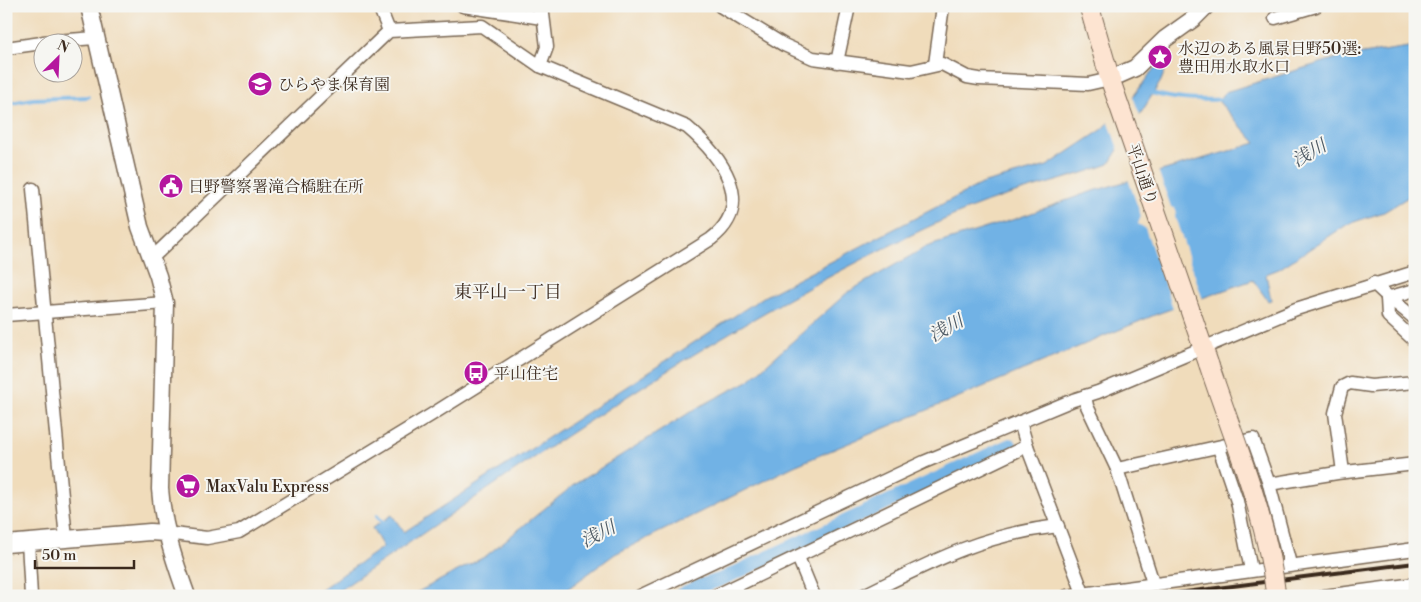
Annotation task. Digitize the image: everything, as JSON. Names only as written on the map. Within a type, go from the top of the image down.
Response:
[{"type":"main road","name":"平山通り","points":[[1089,6],[1113,88],[1256,504],[1269,556],[1276,596]]},
{"type":"street","points":[[89,6],[140,227],[152,258],[165,303],[160,489],[165,533],[186,596]]},
{"type":"street","points":[[380,6],[389,31]]},
{"type":"street","points":[[463,6],[542,12],[547,47],[540,66]]},
{"type":"street","points":[[720,6],[798,53],[837,62],[911,71],[921,71],[936,64],[942,64],[967,77],[979,79],[1088,84],[1113,88],[1165,39],[1193,19],[1206,6]]},
{"type":"street","points":[[837,62],[849,6]]},
{"type":"street","points":[[936,64],[943,6]]},
{"type":"street","points":[[1275,18],[1316,6]]},
{"type":"street","points":[[6,544],[150,532],[207,538],[227,536],[249,527],[711,239],[724,228],[732,205],[732,185],[726,170],[697,135],[687,127],[540,66],[482,26],[389,31],[152,258]]},
{"type":"street","points":[[82,39],[95,38]]},
{"type":"street","points":[[6,48],[32,44]]},
{"type":"street","points":[[33,189],[66,539]]},
{"type":"street","points":[[640,596],[924,462],[1085,396],[1204,352],[1296,309],[1374,283],[1415,272]]},
{"type":"street","points":[[1374,283],[1387,298],[1404,308],[1415,319]]},
{"type":"street","points":[[1387,298],[1415,290]]},
{"type":"street","points":[[1387,298],[1388,316],[1415,341]]},
{"type":"street","points":[[6,315],[165,303]]},
{"type":"street","points":[[1343,472],[1335,413],[1342,387],[1350,383],[1371,386],[1415,382]]},
{"type":"street","points":[[1085,396],[1087,406],[1117,469],[1152,583]]},
{"type":"street","points":[[1020,422],[1027,446],[1083,593]]},
{"type":"street","points":[[1117,469],[1253,439],[1269,484],[1290,564]]},
{"type":"street","points":[[715,596],[1027,446]]},
{"type":"street","points":[[1219,448],[1237,501],[1251,570]]},
{"type":"street","points":[[1269,484],[1343,472],[1415,464]]},
{"type":"street","points":[[862,596],[974,543],[1008,533],[1058,526]]},
{"type":"street","points":[[28,542],[31,596]]},
{"type":"street","points":[[1067,596],[1290,564],[1415,549]]},
{"type":"street","points":[[798,557],[814,596]]},
{"type":"street","points":[[1324,596],[1415,584]]},
{"type":"water","name":"浅川","points":[[1415,46],[1415,193],[1384,212],[1348,224],[1279,269],[1266,274],[1271,300],[1268,301],[1253,280],[1157,314],[794,466],[615,554],[558,596],[410,596],[486,556],[575,484],[697,408],[748,381],[848,292],[926,247],[1015,219],[1087,193],[1256,143],[1219,102],[1225,92],[1337,58]]},
{"type":"water","points":[[1155,67],[1165,70],[1161,81],[1109,164],[972,208],[893,244],[779,304],[584,424],[331,596],[311,596],[383,547],[372,528],[392,515],[404,532],[765,296],[981,184],[1047,166],[1103,129],[1135,94]]},
{"type":"pier","points":[[1132,94],[1141,118],[1119,152],[1108,120]]},
{"type":"pier","points":[[1158,170],[1171,207],[1176,209],[1175,217],[1203,300],[1174,311],[1145,228],[1138,224],[1141,216],[1128,179]]},
{"type":"waterway","points":[[1148,92],[1186,99],[1225,99]]},
{"type":"waterway","points":[[6,104],[33,99],[88,97]]},
{"type":"waterway","points":[[679,596],[699,586],[720,580],[1010,445]]},
{"type":"waterway","points":[[377,516],[385,526]]},
{"type":"railway","points":[[1154,596],[1415,563]]},
{"type":"place","name":"水辺のある風景日野50選: 豊田用水取水口","points":[[1160,57]]},
{"type":"place","name":"ひらやま保育園","points":[[260,84]]},
{"type":"place","name":"日野警察署滝合橋駐在所","points":[[171,186]]},
{"type":"place","name":"平山住宅","points":[[476,373]]},
{"type":"place","name":"MaxValu Express","points":[[188,486]]},
{"type":"district","name":"東平山一丁目","points":[[508,292]]}]
